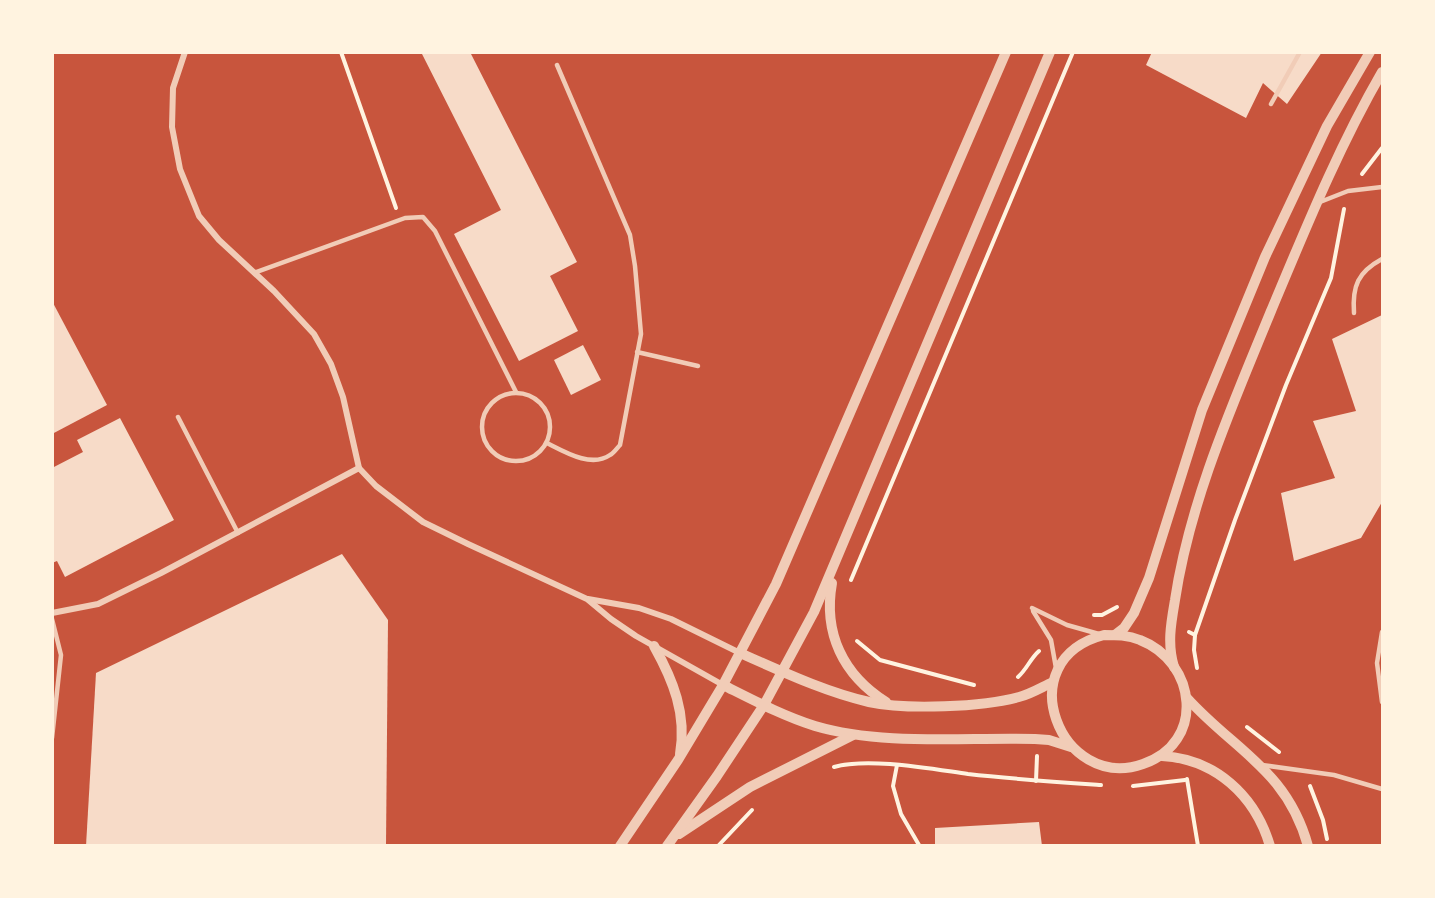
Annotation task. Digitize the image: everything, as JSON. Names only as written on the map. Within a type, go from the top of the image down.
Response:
[{"type":"street","points":[[185,52],[173,88],[172,127],[180,169],[199,216],[219,240],[274,291],[314,334],[331,364],[344,397],[359,468],[376,486],[423,522],[587,599],[639,608],[671,620],[782,671],[845,695],[869,702],[892,705],[1002,702],[1024,696],[1054,678],[1066,657],[1084,642],[1124,628],[1134,613],[1149,578],[1202,410],[1265,257],[1327,126],[1370,52]]},
{"type":"street","points":[[620,846],[678,760],[723,685],[776,584],[1006,52]]},
{"type":"street","points":[[669,842],[717,776],[764,705],[814,612],[1050,52]]},
{"type":"street","points":[[1174,667],[1170,654],[1171,626],[1178,578],[1190,530],[1210,469],[1242,382],[1315,205],[1383,72]]},
{"type":"street","points":[[52,613],[98,604],[359,468]]},
{"type":"street","points":[[835,565],[830,594],[830,623],[835,643],[857,679],[870,692],[892,705]]},
{"type":"street","points":[[587,599],[611,619],[723,685],[809,724],[853,735],[1035,739],[1049,740],[1074,748]]},
{"type":"street","points":[[1054,678],[1055,716],[1061,731],[1074,748],[1088,759],[1113,768],[1137,766],[1162,756],[1182,731],[1187,715],[1187,698],[1181,678],[1174,667],[1154,647],[1129,636],[1109,635]]},
{"type":"street","points":[[654,646],[667,669],[680,709],[682,740],[678,760]]},
{"type":"street","points":[[1187,698],[1276,782],[1291,801],[1304,828],[1308,846]]},
{"type":"street","points":[[669,842],[750,787],[853,735]]},
{"type":"street","points":[[1162,756],[1195,762],[1225,777],[1253,806],[1270,846]]},
{"type":"lane","points":[[1271,104],[1300,52]]},
{"type":"lane","points":[[547,442],[570,456],[596,460],[610,455],[620,445],[641,334],[630,235],[557,65]]},
{"type":"lane","points":[[1315,205],[1348,191],[1383,187]]},
{"type":"lane","points":[[254,273],[400,220],[423,217],[435,231],[516,392]]},
{"type":"lane","points":[[1354,313],[1353,299],[1358,281],[1367,267],[1383,259]]},
{"type":"lane","points":[[637,352],[698,366]]},
{"type":"lane","points":[[516,392],[528,394],[538,400],[550,419],[551,431],[540,452],[530,459],[513,461],[501,458],[491,451],[485,442],[482,430],[483,418],[488,407],[505,394],[516,392]]},
{"type":"lane","points":[[178,417],[238,533]]},
{"type":"lane","points":[[1054,678],[1056,662],[1051,640],[1032,608],[1067,625],[1109,635]]},
{"type":"lane","points":[[52,619],[61,655],[52,738]]},
{"type":"lane","points":[[1383,632],[1377,663],[1383,702]]},
{"type":"lane","points":[[1260,765],[1334,775],[1383,789]]},
{"type":"path","points":[[341,52],[400,220]]},
{"type":"path","points":[[849,583],[1073,52]]},
{"type":"path","points":[[1198,675],[1194,651],[1195,635],[1231,531],[1330,278],[1348,191],[1383,148]]},
{"type":"path","points":[[1067,625],[1081,612],[1102,615],[1115,606],[1134,613]]},
{"type":"path","points":[[1171,626],[1195,635]]},
{"type":"path","points":[[852,634],[858,643],[880,660],[981,687]]},
{"type":"path","points":[[1011,681],[1020,677],[1028,668],[1032,657],[1051,640]]},
{"type":"path","points":[[1240,721],[1285,756],[1300,771],[1310,786],[1323,820],[1329,846]]},
{"type":"path","points":[[1195,762],[1187,779],[1198,846]]},
{"type":"path","points":[[825,769],[845,764],[897,765],[1027,781],[1104,785]]},
{"type":"path","points":[[897,765],[893,786],[898,805],[919,845]]},
{"type":"path","points":[[1126,786],[1187,779]]},
{"type":"path","points":[[718,846],[756,806]]},
{"type":"building","points":[[421,52],[470,52],[577,262],[550,276],[578,331],[519,361],[454,234],[501,210]]},
{"type":"building","points":[[1152,52],[1322,52],[1287,104],[1263,83],[1246,118],[1146,65]]},
{"type":"building","points":[[52,301],[107,405],[52,434]]},
{"type":"building","points":[[1382,315],[1382,502],[1361,538],[1294,561],[1281,493],[1335,478],[1313,421],[1356,411],[1332,339]]},
{"type":"building","points":[[583,345],[601,380],[571,395],[554,360]]},
{"type":"building","points":[[120,418],[174,520],[65,577],[57,561],[52,563],[52,468],[83,452],[77,440]]},
{"type":"building","points":[[342,554],[388,620],[386,846],[86,846],[96,673]]},
{"type":"building","points":[[1039,822],[1042,846],[935,846],[935,828]]}]
